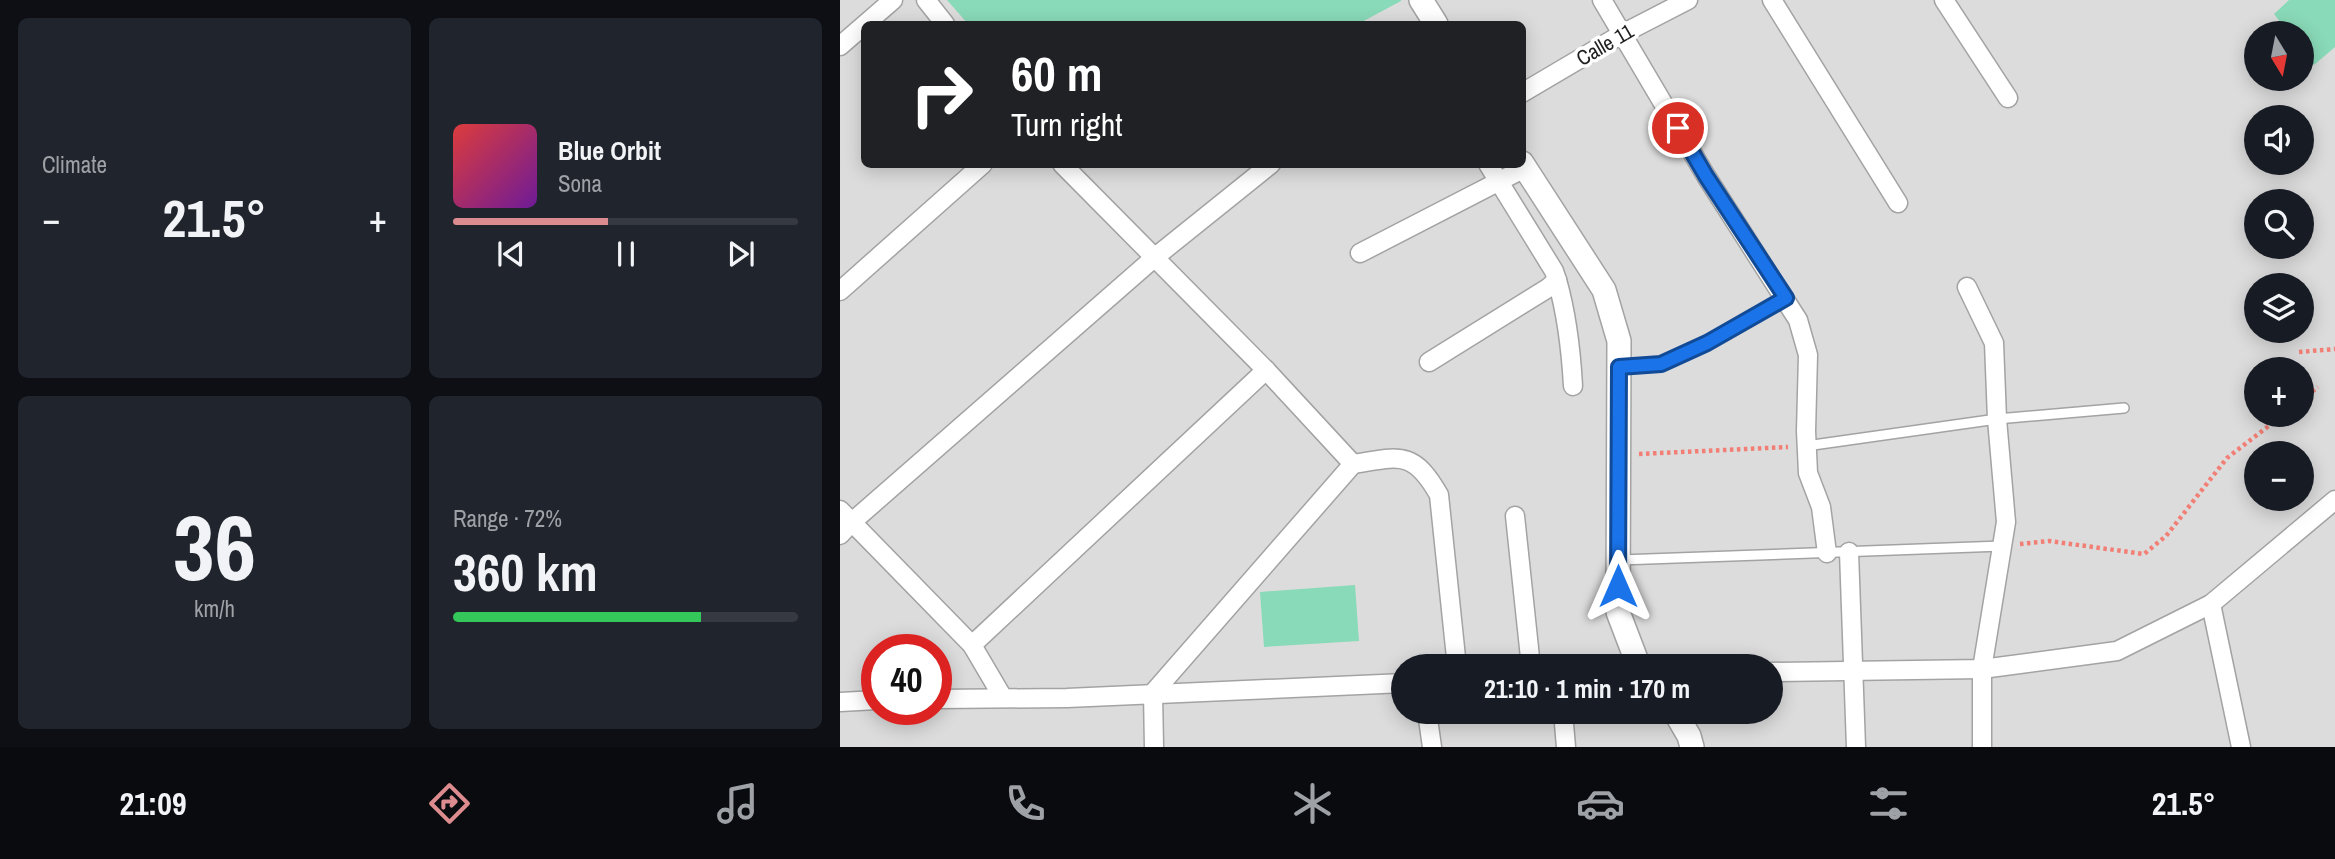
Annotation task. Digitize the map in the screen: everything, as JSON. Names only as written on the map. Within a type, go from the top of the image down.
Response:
[{"type":"street","points":[[869,21],[893,0]]},
{"type":"street","points":[[926,0],[943,21]]},
{"type":"street","points":[[1421,0],[1434,21]]},
{"type":"street","points":[[1602,0],[1706,176],[1798,320],[1808,355],[1808,473],[1821,507],[1827,553]]},
{"type":"street","name":"Calle 11","points":[[1526,91],[1622,34],[1688,0]]},
{"type":"street","points":[[1772,0],[1898,203]]},
{"type":"street","points":[[1944,0],[2008,98]]},
{"type":"street","points":[[840,46],[861,28]]},
{"type":"street","points":[[840,291],[978,168]]},
{"type":"street","points":[[1066,168],[1266,370],[1353,464]]},
{"type":"street","points":[[1002,696],[972,645],[844,523],[1154,258],[1266,168]]},
{"type":"street","points":[[1491,168],[1554,271],[1564,305],[1573,386]]},
{"type":"street","points":[[1360,253],[1519,168]]},
{"type":"street","points":[[1526,168],[1604,290],[1619,341],[1618,612],[1634,654]]},
{"type":"street","points":[[1517,210],[1543,193]]},
{"type":"street","points":[[1429,362],[1557,280]]},
{"type":"street","points":[[1967,287],[1994,343],[2006,523],[1982,669],[1982,747]]},
{"type":"street","points":[[972,645],[1266,370]]},
{"type":"street","points":[[1154,747],[1153,693],[1353,464],[1395,458],[1412,461],[1428,476],[1439,495],[1456,654]]},
{"type":"street","points":[[1783,672],[1982,669],[2117,651],[2211,604],[2335,500]]},
{"type":"street","points":[[1515,516],[1530,654]]},
{"type":"street","points":[[1849,552],[1856,747]]},
{"type":"street","points":[[2211,604],[2241,747]]},
{"type":"street","points":[[952,698],[1067,698],[1391,684]]},
{"type":"street","points":[[840,702],[861,701]]},
{"type":"street","points":[[1429,724],[1433,747]]},
{"type":"street","points":[[1564,724],[1566,747]]},
{"type":"street","points":[[1682,724],[1692,747]]},
{"type":"lane","points":[[1619,367],[1661,364],[1707,343],[1786,298]]},
{"type":"lane","points":[[1806,446],[1997,419],[2124,408]]},
{"type":"lane","points":[[1618,561],[2002,546]]},
{"type":"path","points":[[2299,352],[2335,349]]},
{"type":"path","points":[[2314,390],[2318,387]]},
{"type":"path","points":[[2002,546],[2049,541],[2144,554],[2166,536],[2227,458],[2267,427]]},
{"type":"path","points":[[1619,455],[1806,446]]},
{"type":"shaded area","points":[[840,0],[2335,0],[2335,747],[840,747]]},
{"type":"green space","points":[[947,0],[1401,0],[1364,21],[965,21]]},
{"type":"green space","points":[[2289,0],[2335,0],[2335,47],[2314,65],[2314,21],[2280,21],[2274,14]]},
{"type":"green space","points":[[1355,585],[1359,641],[1264,647],[1260,592]]},
{"type":"route","points":[[1618,586],[1619,367],[1661,364],[1707,343],[1786,298],[1706,176],[1678,128]]}]
